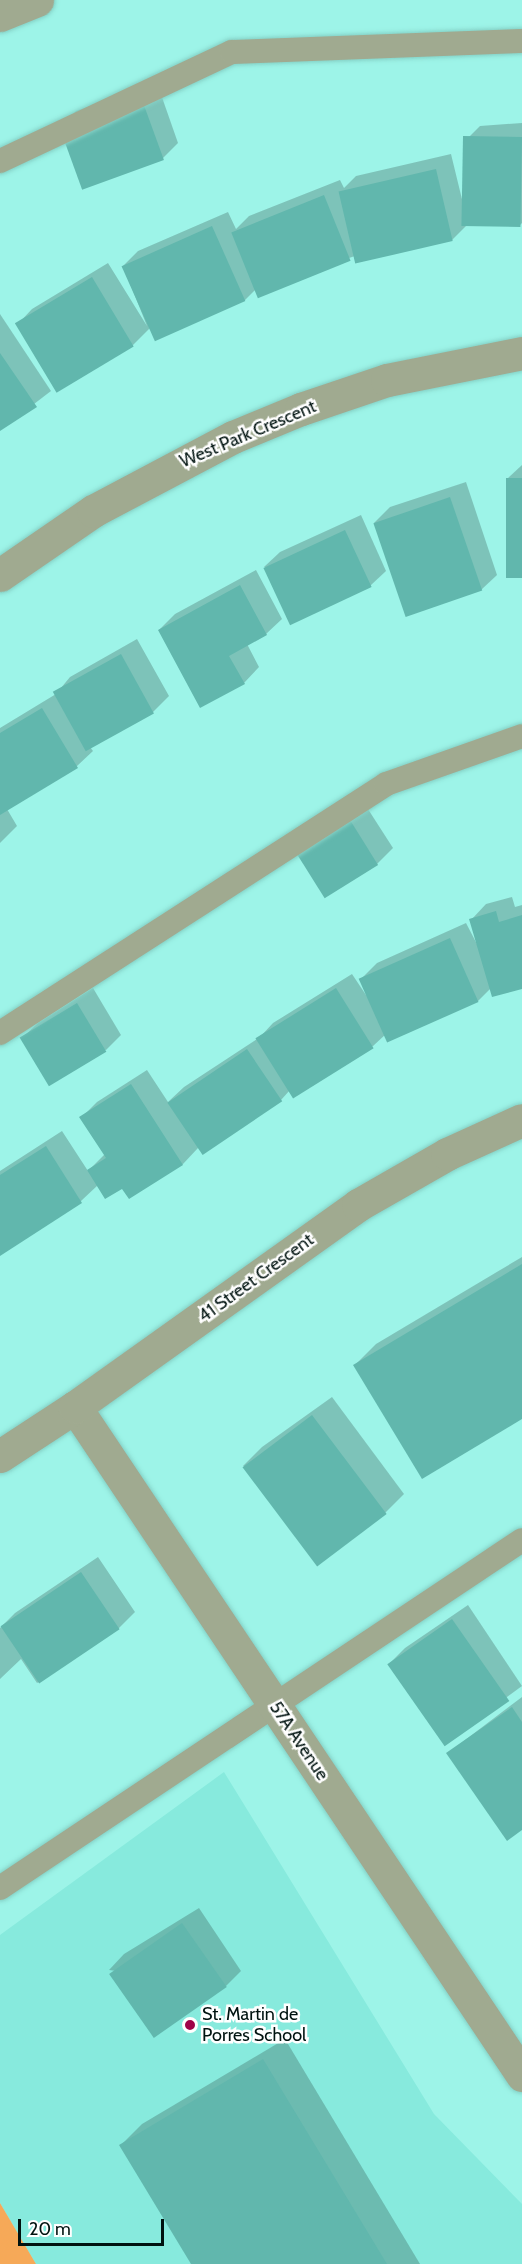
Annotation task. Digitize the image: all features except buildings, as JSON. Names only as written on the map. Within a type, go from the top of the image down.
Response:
[{"type":"street","points":[[0,15],[37,0]]},
{"type":"street","name":"West Park Crescent","points":[[0,574],[93,511],[233,437],[301,409],[387,381],[522,353]]},
{"type":"street","name":"41 Street Crescent","points":[[0,1456],[75,1407],[358,1205],[447,1154],[522,1120]]},
{"type":"street","name":"57A Avenue","points":[[75,1407],[522,2075]]},
{"type":"lane","points":[[0,161],[232,52],[522,41]]},
{"type":"lane","points":[[0,1033],[386,784],[522,735]]},
{"type":"lane","points":[[0,1888],[522,1540]]},
{"type":"shaded area","name":"St. Martin de Porres School","points":[[224,1772],[434,2114],[522,2204],[522,2264],[36,2264],[0,2203],[0,1935]]},
{"type":"shaded area","points":[[0,2203],[36,2264],[0,2264]]},
{"type":"place","name":"St. Martin de Porres School","points":[[190,2025]]}]
